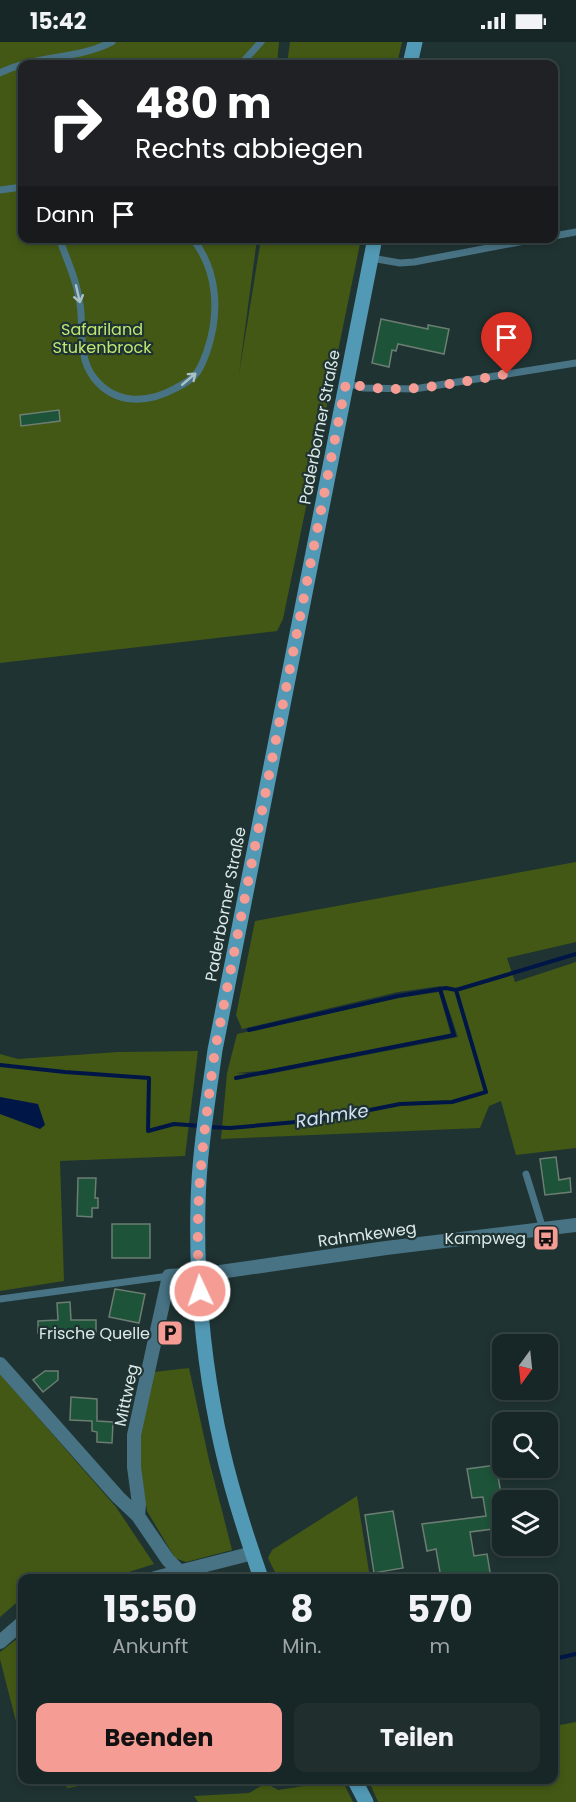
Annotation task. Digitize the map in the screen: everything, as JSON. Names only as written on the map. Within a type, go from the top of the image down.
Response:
[{"type":"main road","points":[[411,60],[415,42]]},
{"type":"main road","name":"Paderborner Straße","points":[[260,1574],[231,1483],[213,1404],[199,1273],[198,1203],[203,1137],[215,1050],[374,243]]},
{"type":"main road","points":[[357,1784],[366,1802]]},
{"type":"street","name":"Rahmkeweg","points":[[199,1273],[576,1225]]},
{"type":"street","points":[[170,1276],[199,1273]]},
{"type":"street","name":"Mittweg","points":[[138,1516],[134,1435],[170,1276]]},
{"type":"street","points":[[0,1364],[118,1497],[138,1516],[168,1560],[179,1571]]},
{"type":"street","points":[[169,1574],[253,1553]]},
{"type":"street","points":[[0,1642],[18,1626]]},
{"type":"lane","points":[[41,60],[92,50],[112,42]]},
{"type":"lane","points":[[245,60],[261,42]]},
{"type":"lane","points":[[0,73],[18,64]]},
{"type":"lane","points":[[0,190],[18,187]]},
{"type":"lane","points":[[558,235],[576,232]]},
{"type":"lane","points":[[61,243],[75,280],[80,304],[84,360],[95,379],[109,391],[128,399],[144,401],[162,396],[195,376],[210,340],[216,315],[214,294],[203,252],[196,243]]},
{"type":"lane","points":[[371,258],[400,264],[514,243]]},
{"type":"lane","points":[[346,383],[363,387],[414,389],[576,363]]},
{"type":"lane","points":[[526,1174],[543,1229]]},
{"type":"lane","points":[[0,1299],[170,1276]]},
{"type":"green space","name":"Safariland Stukenbrock","points":[[0,42],[279,42],[277,60],[18,60],[18,243],[256,243],[239,374],[260,243],[360,243],[283,619],[277,631],[0,663]]},
{"type":"green space","points":[[290,42],[402,42],[398,60],[288,60]]},
{"type":"green space","points":[[576,862],[576,942],[507,958],[515,982],[576,962],[576,1148],[516,1155],[501,1101],[489,1106],[480,1128],[221,1139],[227,1073],[237,1034],[398,998],[439,992],[451,1035],[260,1071],[236,1073],[264,1075],[458,1037],[441,986],[398,992],[242,1029],[236,1015],[255,921]]},
{"type":"green space","points":[[198,1051],[185,1156],[60,1161],[64,1281],[0,1291],[0,1054],[18,1059],[118,1052]]},
{"type":"green space","points":[[189,1368],[232,1550],[186,1562],[175,1558],[147,1511],[138,1437],[154,1372]]},
{"type":"green space","points":[[0,1374],[116,1507],[154,1564],[123,1574],[18,1574],[18,1601],[0,1617]]},
{"type":"green space","points":[[357,1496],[369,1574],[276,1574],[268,1558],[272,1550]]},
{"type":"green space","points":[[18,1638],[18,1729],[0,1659],[0,1652]]},
{"type":"green space","points":[[576,1722],[576,1802],[378,1802],[370,1784],[558,1784],[558,1725]]},
{"type":"green space","points":[[63,1784],[89,1784],[68,1788]]},
{"type":"green space","points":[[264,1784],[278,1790],[316,1784],[344,1784],[353,1802],[198,1802],[194,1796],[249,1793]]},
{"type":"water","points":[[0,1097],[38,1104],[45,1125],[40,1129],[0,1114]]},
{"type":"building","points":[[381,319],[428,329],[428,325],[449,329],[444,354],[398,344],[396,351],[392,350],[389,367],[372,363]]},
{"type":"building","points":[[59,410],[60,421],[21,426],[20,415]]},
{"type":"building","points":[[556,1157],[559,1180],[570,1178],[571,1192],[545,1195],[540,1159]]},
{"type":"building","points":[[78,1178],[96,1178],[95,1198],[98,1198],[98,1208],[92,1208],[92,1217],[77,1216]]},
{"type":"building","points":[[112,1224],[150,1224],[150,1258],[112,1258]]},
{"type":"building","points":[[115,1289],[145,1294],[139,1323],[109,1317]]},
{"type":"building","points":[[70,1302],[71,1320],[96,1320],[96,1332],[38,1333],[38,1321],[58,1320],[57,1303]]},
{"type":"building","points":[[45,1371],[58,1371],[58,1380],[43,1392],[33,1380]]},
{"type":"building","points":[[71,1397],[97,1399],[97,1421],[113,1422],[112,1443],[97,1442],[97,1432],[92,1431],[92,1421],[70,1420]]},
{"type":"building","points":[[492,1466],[492,1478],[498,1478],[500,1490],[492,1490],[492,1529],[470,1532],[474,1556],[487,1554],[490,1574],[440,1574],[436,1549],[427,1551],[422,1524],[486,1516],[483,1497],[472,1498],[467,1469]]},
{"type":"building","points":[[393,1511],[403,1568],[374,1573],[365,1515]]},
{"type":"waterway","name":"Rahmke","points":[[209,1127],[230,1128],[319,1120],[400,1104],[452,1102],[486,1092],[456,990],[576,954]]},
{"type":"waterway","points":[[249,1030],[398,996],[446,988],[456,990]]},
{"type":"waterway","name":"Rahmke","points":[[236,1078],[454,1035],[440,989]]},
{"type":"waterway","name":"Rahmke","points":[[0,1065],[149,1078],[148,1131],[174,1124],[202,1126]]},
{"type":"waterway","points":[[558,1658],[576,1654]]},
{"type":"place","name":"Kampweg","points":[[546,1238]]},
{"type":"place","name":"Frische Quelle","points":[[170,1333]]},
{"type":"route","points":[[200,1291],[198,1203],[203,1137],[215,1050],[346,383],[363,387],[414,389],[507,374]]}]
